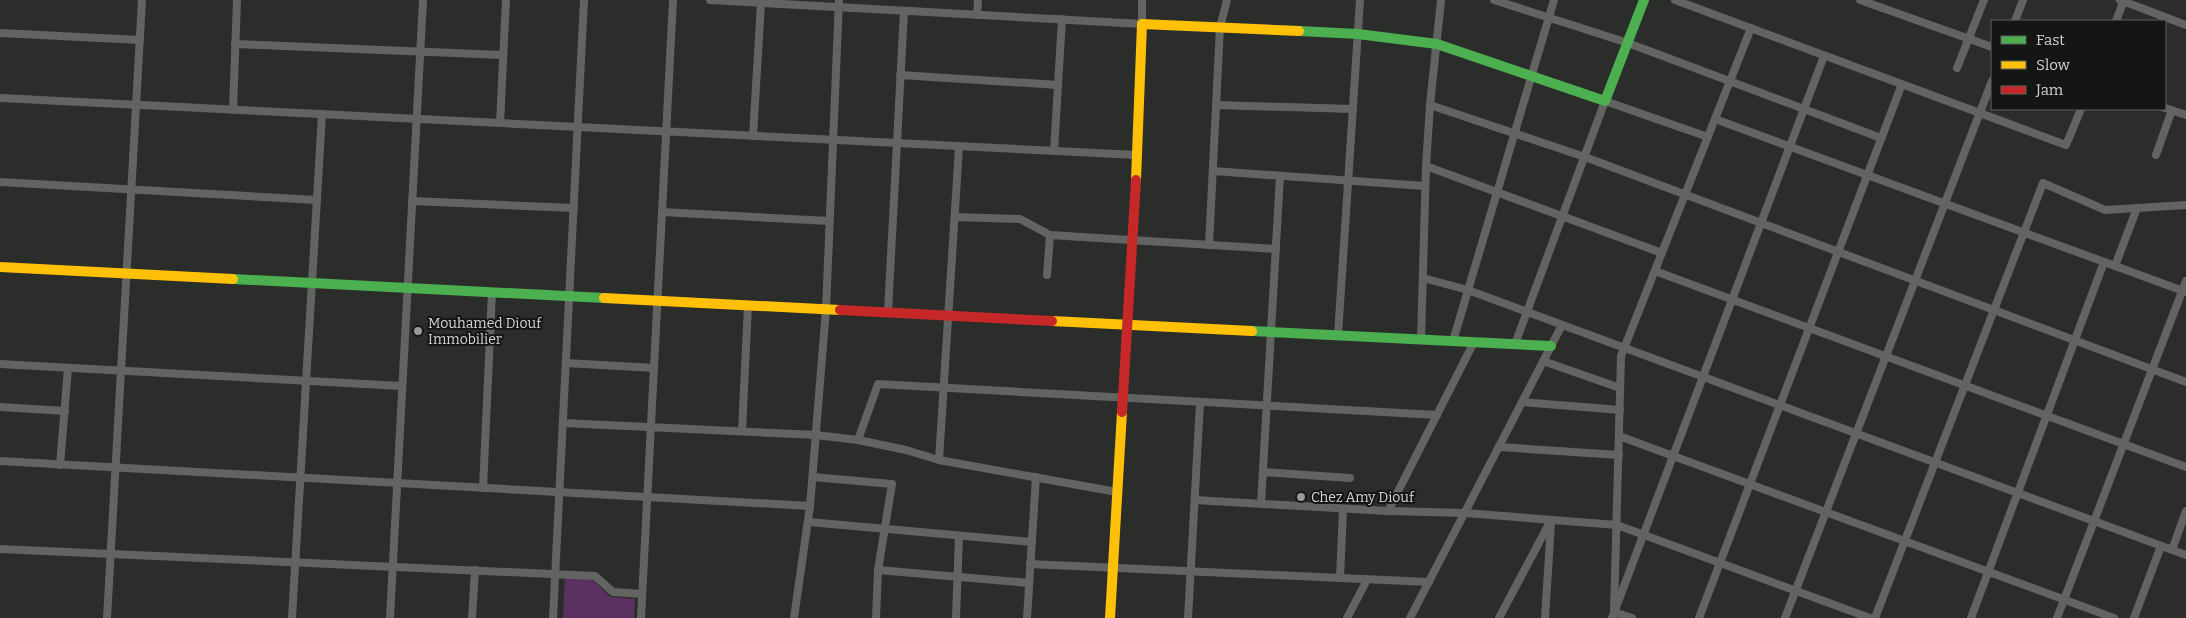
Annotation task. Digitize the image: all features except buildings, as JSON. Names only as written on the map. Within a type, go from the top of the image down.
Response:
[{"type":"street","points":[[107,618],[142,0]]},
{"type":"street","points":[[233,110],[236,0]]},
{"type":"street","points":[[390,618],[422,0]]},
{"type":"street","points":[[500,123],[506,0]]},
{"type":"street","points":[[553,618],[584,0]]},
{"type":"street","points":[[641,618],[673,0]]},
{"type":"street","points":[[710,0],[838,4],[904,11],[1358,34],[1437,44],[1708,136]]},
{"type":"street","points":[[830,0],[838,4]]},
{"type":"street","points":[[977,15],[978,0]]},
{"type":"street","points":[[1110,618],[1137,156],[1142,0]]},
{"type":"street","points":[[1209,245],[1220,28],[1227,0]]},
{"type":"street","points":[[1338,335],[1360,0]]},
{"type":"street","points":[[1421,340],[1426,166],[1441,0]]},
{"type":"street","points":[[1494,0],[1628,43],[1882,138]]},
{"type":"street","points":[[1452,341],[1554,0]]},
{"type":"street","points":[[1516,344],[1644,0]]},
{"type":"street","points":[[1675,0],[2066,146],[2081,110]]},
{"type":"street","points":[[1860,0],[1991,47]]},
{"type":"street","points":[[1957,68],[1984,0]]},
{"type":"street","points":[[2015,20],[2024,0]]},
{"type":"street","points":[[2116,20],[2122,0],[2186,25]]},
{"type":"street","points":[[754,136],[761,3]]},
{"type":"street","points":[[794,618],[809,522],[826,309],[838,4]]},
{"type":"street","points":[[888,312],[904,11]]},
{"type":"street","points":[[1054,151],[1062,20]]},
{"type":"street","points":[[1613,615],[1621,356],[1751,28]]},
{"type":"street","points":[[0,34],[140,40]]},
{"type":"street","points":[[235,44],[503,55]]},
{"type":"street","points":[[1613,615],[1824,56]]},
{"type":"street","points":[[900,75],[1058,85]]},
{"type":"street","points":[[1698,618],[1902,84]]},
{"type":"street","points":[[1784,618],[1991,84]]},
{"type":"street","points":[[0,98],[1137,156]]},
{"type":"street","points":[[1216,105],[1353,109]]},
{"type":"street","points":[[1430,106],[1585,157],[2186,382]]},
{"type":"street","points":[[2156,155],[2169,109],[2186,115]]},
{"type":"street","points":[[292,618],[322,114]]},
{"type":"street","points":[[1715,119],[2184,291]]},
{"type":"street","points":[[939,460],[960,147]]},
{"type":"street","points":[[1426,166],[1662,253]]},
{"type":"street","points":[[1213,171],[1425,186]]},
{"type":"street","points":[[1261,504],[1280,176]]},
{"type":"street","points":[[0,182],[317,200]]},
{"type":"street","points":[[1875,618],[2043,183],[2105,210],[2186,205]]},
{"type":"street","points":[[412,201],[574,208]]},
{"type":"street","points":[[2115,266],[2137,208]]},
{"type":"street","points":[[662,212],[829,221]]},
{"type":"street","points":[[955,217],[1020,219],[1050,235],[1276,249]]},
{"type":"street","points":[[1047,275],[1050,235]]},
{"type":"street","points":[[1971,618],[2104,262]]},
{"type":"street","points":[[0,267],[1551,346]]},
{"type":"street","points":[[1655,271],[2186,466]]},
{"type":"street","points":[[1423,278],[1468,290],[2186,555]]},
{"type":"street","points":[[2057,618],[2123,443],[2184,291],[2186,281]]},
{"type":"street","points":[[483,488],[492,292]]},
{"type":"street","points":[[742,431],[748,305]]},
{"type":"street","points":[[1410,618],[1562,325]]},
{"type":"street","points":[[1388,511],[1474,342]]},
{"type":"street","points":[[1544,361],[1620,388]]},
{"type":"street","points":[[566,363],[654,368]]},
{"type":"street","points":[[0,364],[402,386]]},
{"type":"street","points":[[60,464],[68,368]]},
{"type":"street","points":[[858,440],[878,384],[1437,415]]},
{"type":"street","points":[[1522,402],[1620,410]]},
{"type":"street","points":[[1188,618],[1200,403]]},
{"type":"street","points":[[0,407],[64,411]]},
{"type":"street","points":[[563,423],[816,435],[858,440],[906,450],[939,460],[1117,492]]},
{"type":"street","points":[[1619,436],[2114,618]]},
{"type":"street","points":[[1499,447],[1618,455]]},
{"type":"street","points":[[0,461],[810,506]]},
{"type":"street","points":[[1263,472],[1350,478]]},
{"type":"street","points":[[813,477],[892,484],[878,570],[876,618]]},
{"type":"street","points":[[1027,618],[1036,477]]},
{"type":"street","points":[[1195,500],[1343,509],[1465,513],[1617,524],[1870,618]]},
{"type":"street","points":[[1340,578],[1343,509]]},
{"type":"street","points":[[2172,550],[2186,512]]},
{"type":"street","points":[[1499,618],[1551,520]]},
{"type":"street","points":[[1544,618],[1551,520]]},
{"type":"street","points":[[809,522],[1032,542]]},
{"type":"street","points":[[956,618],[959,536]]},
{"type":"street","points":[[2134,618],[2161,546]]},
{"type":"street","points":[[0,549],[595,576],[613,592],[642,594]]},
{"type":"street","points":[[1030,564],[1429,582]]},
{"type":"street","points":[[472,618],[474,570]]},
{"type":"street","points":[[878,570],[1029,583]]},
{"type":"street","points":[[1347,618],[1367,580]]},
{"type":"street","points":[[1613,615],[1632,618]]},
{"type":"shaded area","points":[[565,577],[592,579],[610,597],[635,599],[634,618],[563,618]]},
{"type":"traffic: fast","points":[[1299,31],[1358,34],[1437,44],[1605,101],[1644,0]]},
{"type":"traffic: fast","points":[[233,279],[604,298]]},
{"type":"traffic: fast","points":[[1252,331],[1551,346]]},
{"type":"traffic: slow","points":[[1136,180],[1142,24],[1299,31]]},
{"type":"traffic: slow","points":[[0,267],[233,279]]},
{"type":"traffic: slow","points":[[604,298],[840,310]]},
{"type":"traffic: slow","points":[[1052,321],[1252,331]]},
{"type":"traffic: slow","points":[[1110,618],[1122,412]]},
{"type":"traffic: jam","points":[[1122,412],[1136,180]]},
{"type":"traffic: jam","points":[[840,310],[1052,321]]},
{"type":"place","name":"Mouhamed Diouf Immobilier","points":[[418,331]]},
{"type":"place","name":"Chez Amy Diouf","points":[[1301,497]]}]
